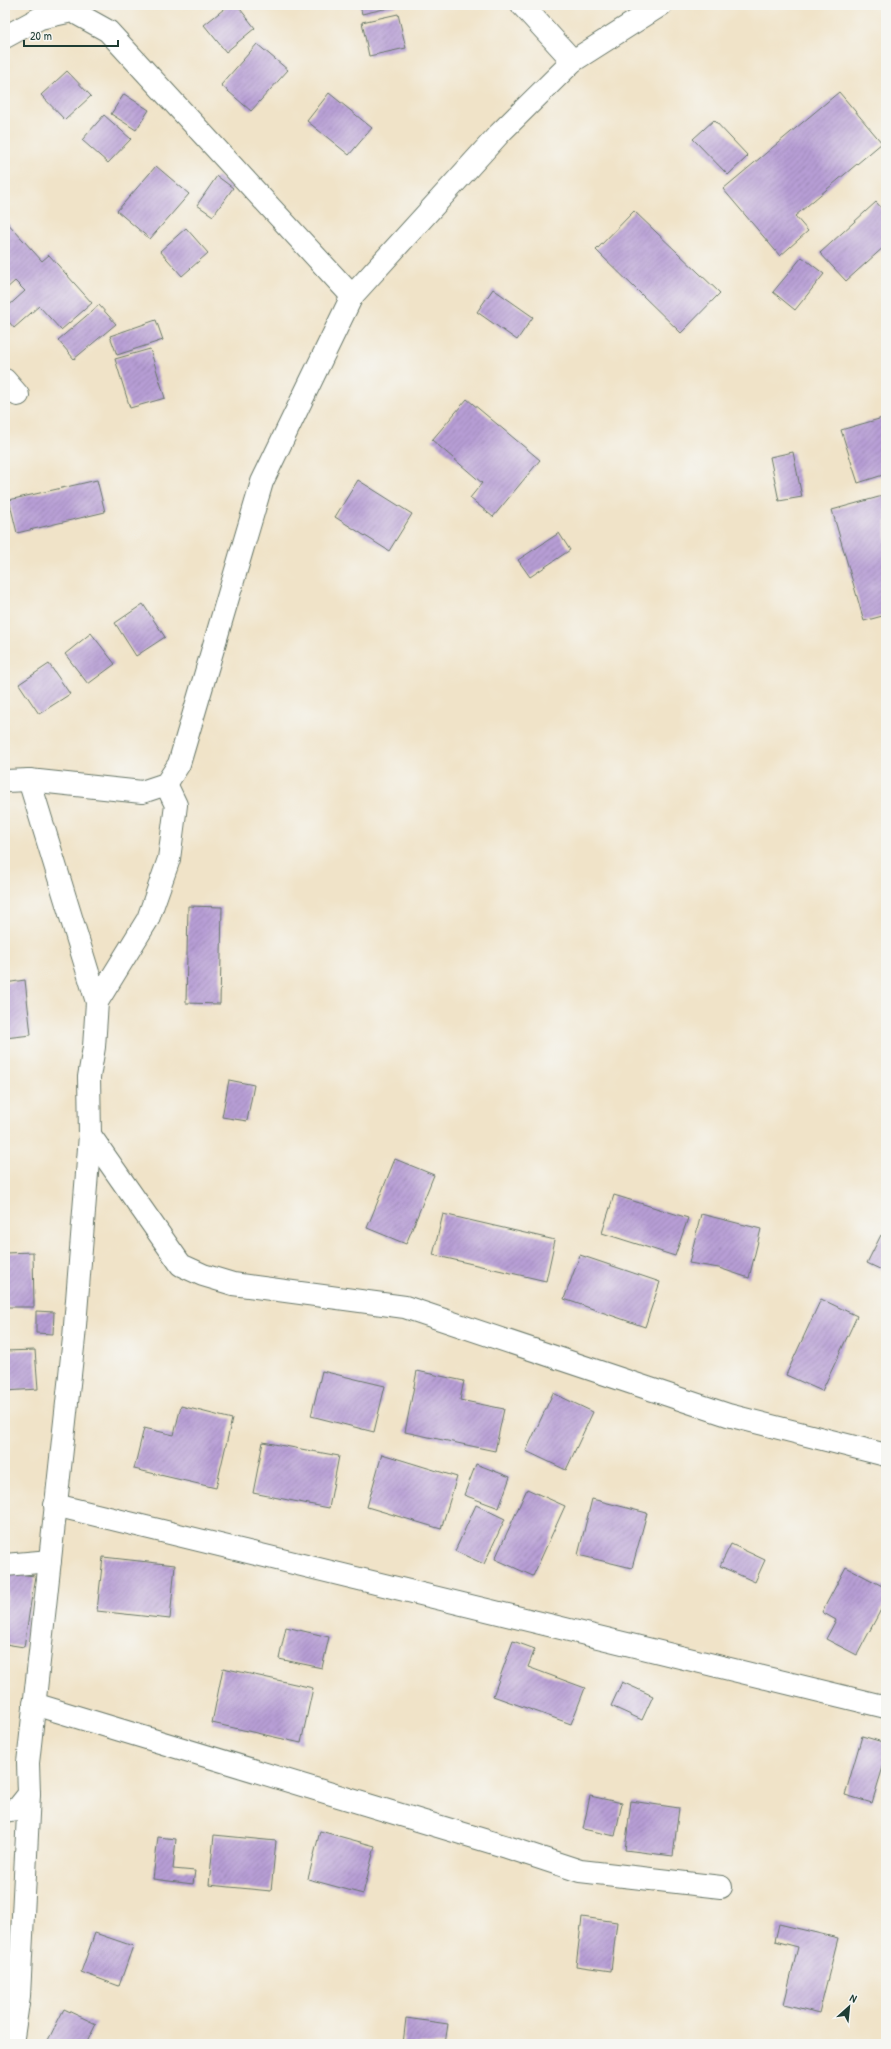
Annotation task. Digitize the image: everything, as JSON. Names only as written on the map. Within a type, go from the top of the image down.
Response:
[{"type":"street","points":[[522,5],[573,61]]},
{"type":"street","points":[[5,781],[29,780],[142,792],[166,784],[179,764],[262,482],[352,296],[500,133],[573,61],[661,5]]},
{"type":"street","points":[[5,37],[40,18],[72,11],[108,31],[352,296]]},
{"type":"street","points":[[12,2044],[19,1996],[29,1794],[28,1763],[74,1338],[90,1135],[89,1077],[98,1002],[29,780]]},
{"type":"street","points":[[98,1002],[148,919],[169,859],[176,805],[166,784]]},
{"type":"street","points":[[90,1135],[181,1265],[203,1276],[233,1284],[405,1307],[728,1415],[886,1455]]},
{"type":"street","points":[[55,1505],[886,1707]]},
{"type":"street","points":[[5,1564],[50,1561]]},
{"type":"street","points":[[34,1704],[507,1847],[580,1871],[721,1886]]},
{"type":"street","points":[[5,1811],[17,1809],[29,1794]]},
{"type":"building","points":[[229,5],[237,5],[255,28],[226,52],[204,25]]},
{"type":"building","points":[[360,5],[397,5],[397,6],[362,14]]},
{"type":"building","points":[[398,14],[406,48],[369,56],[362,22]]},
{"type":"building","points":[[257,44],[288,70],[251,111],[221,85]]},
{"type":"building","points":[[67,71],[91,96],[65,120],[41,95]]},
{"type":"building","points":[[839,92],[882,143],[795,216],[808,231],[780,256],[723,189]]},
{"type":"building","points":[[329,93],[372,128],[349,155],[307,121]]},
{"type":"building","points":[[124,94],[149,110],[136,130],[111,114]]},
{"type":"building","points":[[104,115],[131,139],[108,163],[82,140]]},
{"type":"building","points":[[714,120],[748,156],[728,175],[693,139]]},
{"type":"building","points":[[156,166],[189,194],[150,239],[117,211]]},
{"type":"building","points":[[217,176],[233,188],[213,216],[197,205]]},
{"type":"building","points":[[876,202],[886,213],[886,245],[846,281],[820,253]]},
{"type":"building","points":[[634,211],[720,293],[681,333],[596,250]]},
{"type":"building","points":[[5,220],[42,261],[49,255],[92,303],[61,330],[39,306],[14,328],[5,317],[5,309],[25,291],[15,281],[5,290]]},
{"type":"building","points":[[186,228],[208,253],[182,276],[160,251]]},
{"type":"building","points":[[802,257],[824,274],[795,310],[773,292]]},
{"type":"building","points":[[493,289],[533,317],[517,340],[477,312]]},
{"type":"building","points":[[99,305],[116,324],[74,359],[58,340]]},
{"type":"building","points":[[156,320],[163,340],[117,355],[110,336]]},
{"type":"building","points":[[150,349],[165,398],[130,408],[115,359]]},
{"type":"building","points":[[467,399],[540,460],[493,517],[470,498],[482,483],[432,440]]},
{"type":"building","points":[[886,417],[886,474],[858,483],[841,430]]},
{"type":"building","points":[[793,452],[802,497],[779,501],[770,457]]},
{"type":"building","points":[[97,480],[105,512],[17,533],[9,500]]},
{"type":"building","points":[[358,480],[412,514],[389,551],[335,517]]},
{"type":"building","points":[[886,495],[886,615],[864,621],[832,510]]},
{"type":"building","points":[[559,533],[570,550],[530,577],[518,560]]},
{"type":"building","points":[[143,604],[165,637],[136,656],[115,623]]},
{"type":"building","points":[[91,633],[115,664],[88,684],[65,654]]},
{"type":"building","points":[[49,664],[70,694],[39,714],[19,684]]},
{"type":"building","points":[[188,906],[222,907],[220,1004],[186,1003]]},
{"type":"building","points":[[25,980],[31,1035],[5,1038],[5,983]]},
{"type":"building","points":[[229,1080],[254,1085],[247,1121],[222,1117]]},
{"type":"building","points":[[395,1159],[434,1175],[406,1244],[367,1228]]},
{"type":"building","points":[[614,1195],[688,1218],[675,1256],[602,1233]]},
{"type":"building","points":[[443,1214],[555,1240],[546,1281],[433,1255]]},
{"type":"building","points":[[701,1214],[761,1229],[749,1278],[719,1268],[689,1263]]},
{"type":"building","points":[[881,1235],[886,1238],[886,1272],[867,1263]]},
{"type":"building","points":[[33,1252],[34,1307],[5,1307],[5,1253]]},
{"type":"building","points":[[580,1255],[660,1282],[645,1327],[564,1299]]},
{"type":"building","points":[[821,1299],[857,1316],[822,1391],[786,1375]]},
{"type":"building","points":[[36,1311],[54,1312],[53,1334],[36,1333]]},
{"type":"building","points":[[35,1350],[38,1389],[5,1391],[5,1351]]},
{"type":"building","points":[[322,1371],[385,1386],[374,1432],[311,1416]]},
{"type":"building","points":[[417,1371],[464,1381],[460,1400],[504,1409],[495,1451],[405,1432]]},
{"type":"building","points":[[553,1393],[593,1412],[566,1470],[526,1451]]},
{"type":"building","points":[[181,1406],[232,1419],[216,1488],[134,1469],[144,1428],[174,1435]]},
{"type":"building","points":[[263,1442],[339,1456],[329,1508],[253,1493]]},
{"type":"building","points":[[382,1454],[457,1477],[441,1529],[367,1507]]},
{"type":"building","points":[[476,1464],[510,1477],[499,1508],[464,1495]]},
{"type":"building","points":[[527,1489],[565,1506],[533,1576],[495,1559]]},
{"type":"building","points":[[592,1499],[647,1513],[632,1568],[578,1555]]},
{"type":"building","points":[[476,1505],[505,1519],[484,1564],[455,1551]]},
{"type":"building","points":[[731,1544],[765,1560],[755,1582],[720,1566]]},
{"type":"building","points":[[103,1557],[175,1565],[170,1619],[97,1611]]},
{"type":"building","points":[[846,1567],[886,1588],[886,1600],[857,1655],[826,1639],[836,1620],[822,1612]]},
{"type":"building","points":[[10,1573],[35,1576],[24,1647],[5,1644],[5,1610]]},
{"type":"building","points":[[286,1627],[329,1637],[322,1668],[279,1659]]},
{"type":"building","points":[[513,1641],[535,1649],[528,1667],[585,1688],[571,1724],[493,1696]]},
{"type":"building","points":[[223,1668],[313,1688],[301,1743],[212,1723]]},
{"type":"building","points":[[622,1682],[653,1696],[642,1720],[611,1706]]},
{"type":"building","points":[[862,1736],[886,1743],[886,1757],[872,1803],[845,1795]]},
{"type":"building","points":[[590,1796],[622,1803],[615,1836],[583,1829]]},
{"type":"building","points":[[631,1801],[679,1808],[673,1856],[625,1850]]},
{"type":"building","points":[[320,1831],[375,1846],[363,1894],[308,1879]]},
{"type":"building","points":[[214,1835],[276,1841],[271,1891],[209,1885]]},
{"type":"building","points":[[158,1837],[176,1839],[173,1869],[195,1871],[193,1884],[153,1879]]},
{"type":"building","points":[[582,1917],[617,1922],[611,1971],[576,1966]]},
{"type":"building","points":[[779,1924],[838,1938],[819,2013],[784,2004],[798,1947],[775,1941]]},
{"type":"building","points":[[95,1933],[133,1946],[119,1986],[81,1972]]},
{"type":"building","points":[[64,2009],[96,2024],[86,2044],[46,2044]]},
{"type":"building","points":[[406,2018],[448,2024],[445,2044],[403,2044]]}]
